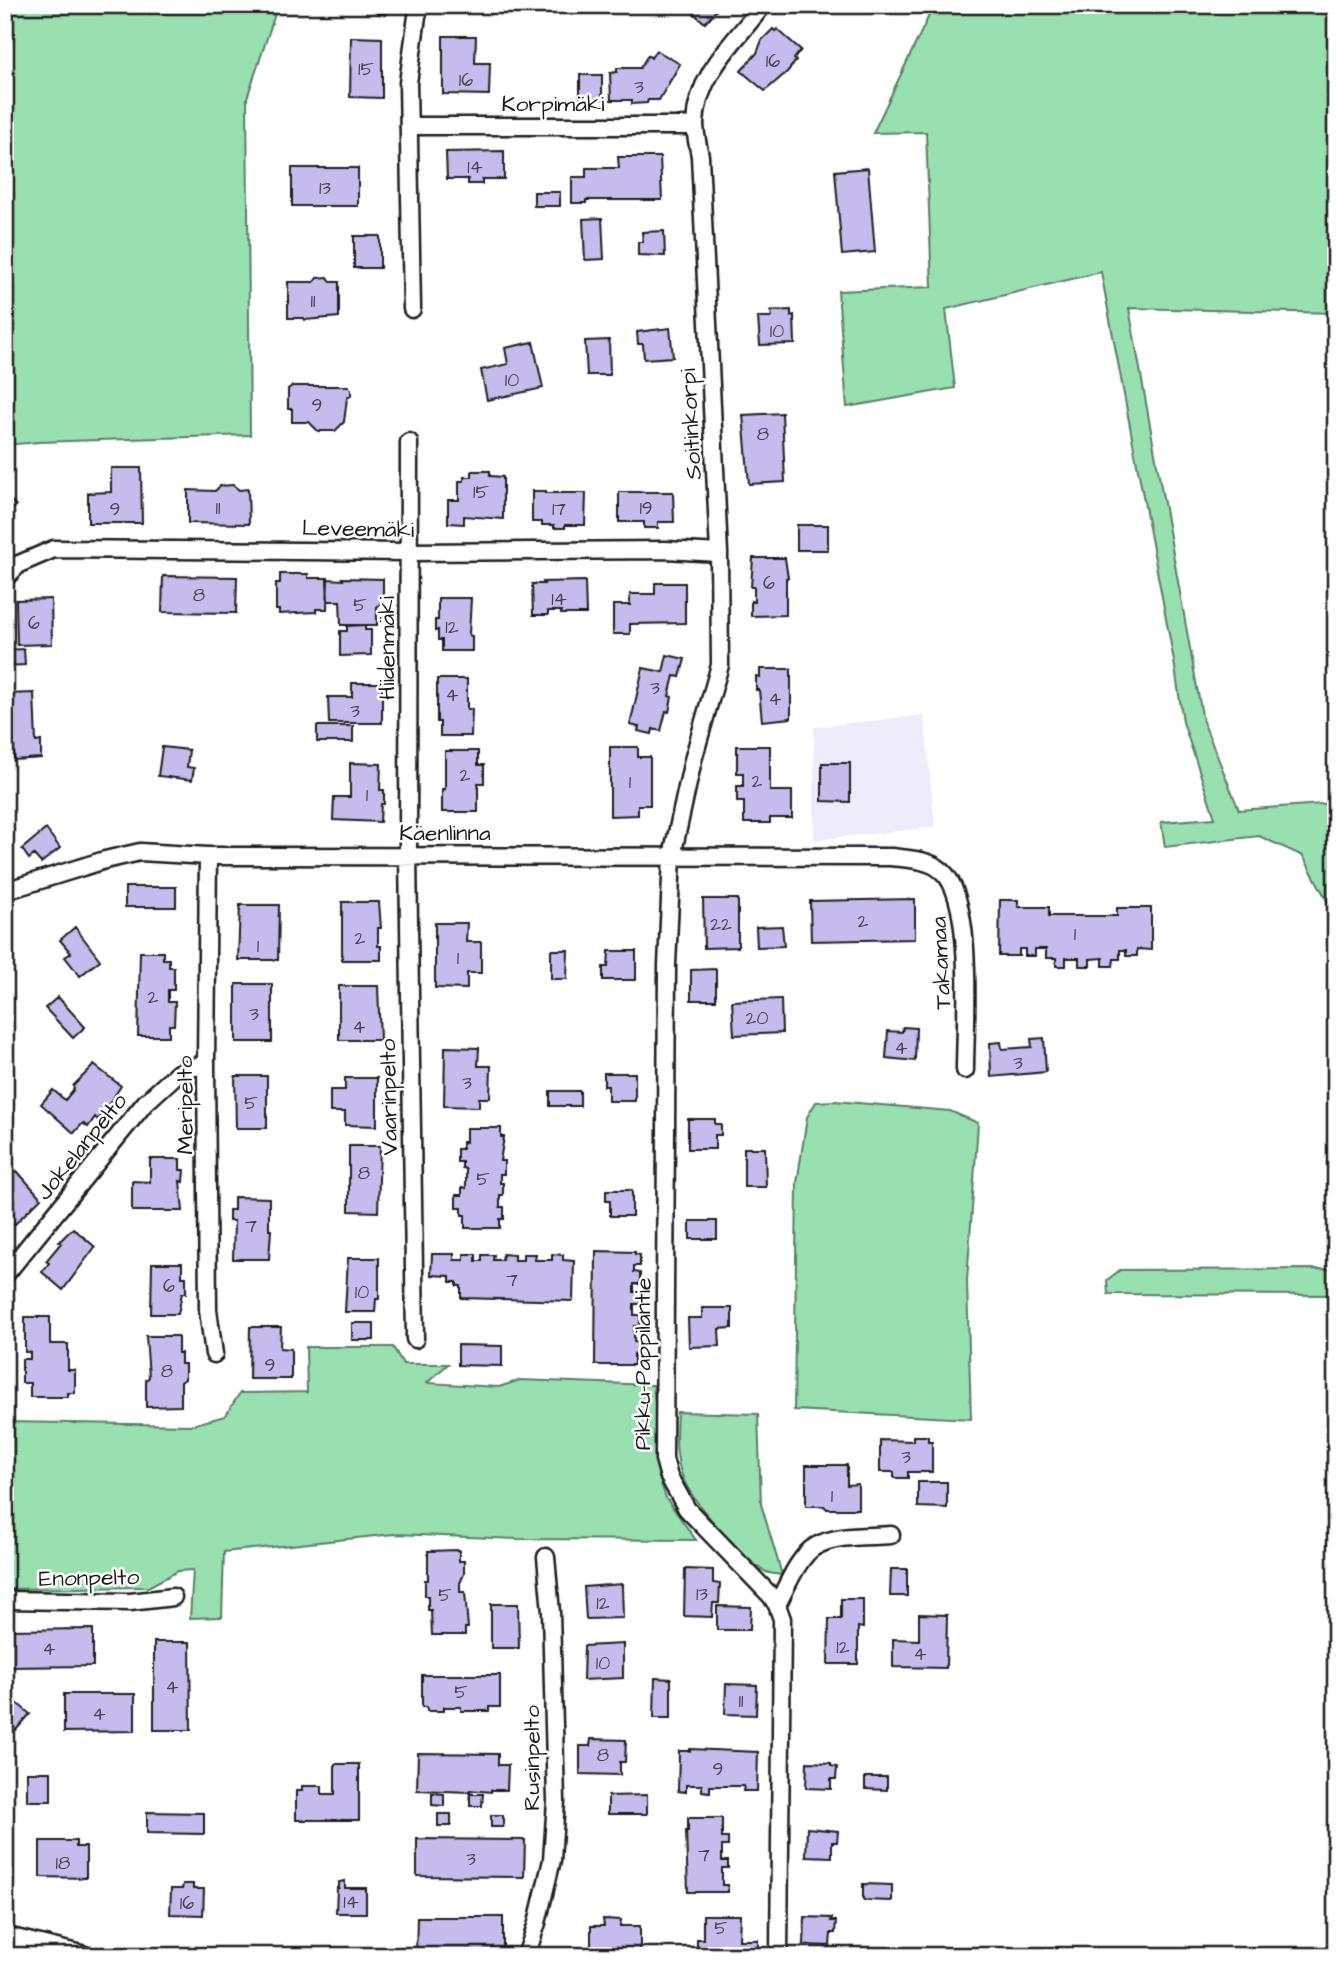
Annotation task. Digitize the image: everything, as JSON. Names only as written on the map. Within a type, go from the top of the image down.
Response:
[{"type":"street","points":[[412,309],[408,83],[417,16],[421,5]]},
{"type":"street","name":"Soitinkorpi","points":[[671,856],[693,760],[720,665],[719,553],[700,156],[695,126],[698,101],[712,67],[763,5]]},
{"type":"street","name":"Korpimäki","points":[[410,126],[695,126]]},
{"type":"street","name":"Hiidenmäki","points":[[408,855],[409,442]]},
{"type":"street","name":"Leveemäki","points":[[5,578],[19,564],[54,549],[409,552],[666,550],[719,553]]},
{"type":"street","name":"Käenlinna","points":[[5,891],[140,852],[208,856],[891,857]]},
{"type":"street","name":"Vaarinpelto","points":[[408,855],[415,1339]]},
{"type":"street","name":"Meripelto","points":[[208,856],[208,1310],[214,1354]]},
{"type":"street","name":"Pikku-Pappilantie","points":[[671,856],[667,965],[663,1459],[677,1495],[687,1509],[778,1605]]},
{"type":"street","name":"Takamaa","points":[[891,857],[919,860],[941,869],[953,883],[959,899],[965,937],[965,1070]]},
{"type":"street","name":"Jokelanpelto","points":[[5,1275],[145,1104],[178,1073],[206,1063]]},
{"type":"street","points":[[779,1956],[782,1619],[778,1605],[797,1568],[815,1546],[838,1539],[891,1535]]},
{"type":"street","name":"Rusinpelto","points":[[526,1956],[552,1860],[556,1801],[551,1612],[546,1557]]},
{"type":"street","name":"Enonpelto","points":[[5,1601],[130,1602],[173,1597]]},
{"type":"street","points":[[5,1937],[83,1956]]},
{"type":"shaded area","points":[[924,715],[935,827],[814,840],[814,727]]},
{"type":"green space","points":[[5,5],[278,5],[247,98],[250,435],[5,445]]},
{"type":"green space","points":[[934,5],[1336,5],[1336,313],[1129,308],[1203,721],[1239,810],[1336,803],[1336,917],[1303,856],[1259,836],[1165,847],[1161,822],[1215,818],[1183,722],[1101,272],[946,309],[955,388],[847,407],[838,291],[932,287],[926,132],[873,133]]},
{"type":"green space","points":[[835,1101],[950,1111],[978,1123],[967,1281],[971,1419],[794,1410],[797,1183],[807,1117],[816,1102]]},
{"type":"green space","points":[[1336,1269],[1336,1295],[1108,1294],[1107,1280],[1120,1270]]},
{"type":"green space","points":[[306,1347],[393,1347],[403,1364],[448,1364],[427,1383],[499,1387],[520,1380],[653,1385],[658,1475],[666,1498],[696,1540],[518,1539],[394,1534],[224,1552],[222,1617],[190,1618],[193,1570],[178,1571],[148,1587],[5,1589],[7,1422],[192,1425],[225,1416],[240,1393],[307,1392]]},
{"type":"green space","points":[[677,1412],[758,1414],[761,1504],[782,1575],[766,1572],[732,1543],[688,1488],[677,1454]]},
{"type":"building","points":[[357,5],[389,5],[385,15]]},
{"type":"building","points":[[684,5],[721,5],[705,23]]},
{"type":"building","points":[[773,29],[777,29],[801,50],[787,72],[765,91],[741,71]]},
{"type":"building","points":[[443,36],[476,36],[475,63],[490,63],[489,95],[443,94]]},
{"type":"building","points":[[351,37],[382,38],[382,98],[350,97]]},
{"type":"building","points":[[656,50],[680,64],[659,100],[632,104],[632,100],[611,100],[610,73],[617,72],[617,68],[640,68],[648,55],[651,58]]},
{"type":"building","points":[[580,75],[602,75],[602,99],[580,100]]},
{"type":"building","points":[[504,151],[504,179],[482,179],[482,184],[468,184],[468,179],[447,179],[446,152]]},
{"type":"building","points":[[618,157],[660,157],[662,200],[586,200],[586,203],[572,203],[572,177],[586,177],[586,168],[619,168]]},
{"type":"building","points":[[292,168],[358,168],[358,206],[292,206]]},
{"type":"building","points":[[868,168],[875,252],[842,255],[835,171]]},
{"type":"building","points":[[534,192],[560,192],[560,206],[534,206]]},
{"type":"building","points":[[602,218],[604,259],[585,260],[583,219]]},
{"type":"building","points":[[664,231],[665,256],[638,255],[638,242],[643,242],[642,232]]},
{"type":"building","points":[[354,236],[380,236],[380,268],[354,268]]},
{"type":"building","points":[[328,277],[331,282],[339,282],[339,317],[305,320],[288,318],[288,282],[314,282],[317,278]]},
{"type":"building","points":[[791,310],[791,316],[794,315],[795,344],[760,345],[758,317],[772,317],[771,311]]},
{"type":"building","points":[[670,328],[673,357],[644,359],[643,344],[638,344],[637,332]]},
{"type":"building","points":[[609,340],[610,375],[587,375],[585,341]]},
{"type":"building","points":[[533,342],[543,388],[487,400],[481,370],[508,364],[505,348]]},
{"type":"building","points":[[292,386],[348,386],[351,396],[347,398],[344,422],[335,431],[318,431],[309,422],[292,422],[292,409],[288,409],[288,389]]},
{"type":"building","points":[[782,413],[785,482],[749,484],[743,415]]},
{"type":"building","points":[[111,468],[141,468],[142,523],[88,523],[88,493],[111,492]]},
{"type":"building","points":[[472,471],[490,471],[490,476],[503,477],[503,519],[464,516],[464,524],[448,523],[448,500],[459,500],[459,481],[464,481],[464,477],[472,477]]},
{"type":"building","points":[[233,485],[239,490],[248,489],[249,524],[188,523],[188,490],[215,491],[220,486]]},
{"type":"building","points":[[532,491],[586,493],[585,525],[554,528],[554,525],[532,522]]},
{"type":"building","points":[[619,492],[673,492],[674,522],[658,522],[658,528],[644,528],[644,522],[619,522]]},
{"type":"building","points":[[5,494],[16,506],[5,516]]},
{"type":"building","points":[[797,525],[828,525],[828,550],[797,550]]},
{"type":"building","points":[[753,558],[785,558],[788,578],[786,615],[751,616],[751,601],[754,602],[754,587],[751,587]]},
{"type":"building","points":[[280,574],[308,574],[308,578],[328,578],[327,609],[279,614],[279,610],[276,610],[276,583],[280,583]]},
{"type":"building","points":[[163,576],[237,577],[236,613],[162,612]]},
{"type":"building","points":[[342,578],[383,579],[383,601],[377,607],[377,625],[341,625],[340,601],[328,601],[327,579],[343,580]]},
{"type":"building","points":[[585,581],[586,614],[548,611],[548,615],[533,615],[532,584]]},
{"type":"building","points":[[655,583],[685,583],[685,623],[630,624],[630,634],[613,634],[613,605],[630,605],[630,594],[655,594]]},
{"type":"building","points":[[438,598],[471,598],[469,635],[472,636],[472,651],[442,651],[442,640],[438,640],[438,630],[435,631]]},
{"type":"building","points":[[51,599],[52,644],[17,645],[16,600]]},
{"type":"building","points":[[365,625],[365,630],[371,630],[371,655],[340,656],[340,631],[347,631],[347,626]]},
{"type":"building","points":[[24,649],[25,665],[5,666],[5,650]]},
{"type":"building","points":[[667,655],[685,659],[680,677],[674,676],[669,696],[672,697],[669,712],[666,711],[661,731],[653,729],[652,734],[638,731],[639,727],[630,725],[643,668],[663,672]]},
{"type":"building","points":[[760,669],[791,669],[791,718],[762,721],[759,690],[756,690],[756,676],[760,677]]},
{"type":"building","points":[[437,679],[467,679],[467,709],[472,709],[471,736],[440,736],[440,722],[437,722]]},
{"type":"building","points":[[352,683],[382,683],[382,723],[329,723],[328,697],[352,697]]},
{"type":"building","points":[[34,693],[36,742],[41,741],[41,758],[14,760],[14,745],[5,745],[5,694]]},
{"type":"building","points":[[317,726],[353,726],[353,742],[317,742]]},
{"type":"building","points":[[737,746],[770,746],[770,791],[792,791],[792,818],[770,818],[770,823],[744,823],[744,802],[737,802],[737,786],[743,786],[743,773],[737,773]]},
{"type":"building","points":[[162,747],[189,750],[187,767],[194,768],[192,780],[158,776]]},
{"type":"building","points":[[610,747],[638,747],[638,757],[650,757],[650,805],[638,805],[638,815],[610,816]]},
{"type":"building","points":[[445,751],[478,751],[478,765],[484,765],[484,783],[478,783],[478,812],[442,812]]},
{"type":"building","points":[[350,763],[381,764],[380,790],[384,790],[384,804],[381,804],[380,822],[333,820],[334,797],[350,797]]},
{"type":"building","points":[[822,763],[850,763],[850,802],[822,801]]},
{"type":"building","points":[[46,829],[60,848],[41,863],[34,855],[29,859],[22,849]]},
{"type":"building","points":[[125,887],[176,887],[176,907],[125,907]]},
{"type":"building","points":[[703,899],[738,899],[738,947],[704,948]]},
{"type":"building","points":[[915,899],[915,939],[811,941],[810,901]]},
{"type":"building","points":[[1000,900],[1018,900],[1018,907],[1049,907],[1049,916],[1117,916],[1117,908],[1151,908],[1151,950],[1137,949],[1137,956],[1126,956],[1126,950],[1120,950],[1120,959],[1114,959],[1113,966],[1103,966],[1103,958],[1090,959],[1090,966],[1079,966],[1079,958],[1066,958],[1066,966],[1056,966],[1056,958],[1046,958],[1046,949],[1035,949],[1035,956],[1025,956],[1025,949],[1019,949],[1019,956],[999,956]]},
{"type":"building","points":[[342,902],[379,902],[381,928],[378,928],[378,946],[381,946],[381,960],[342,960]]},
{"type":"building","points":[[240,905],[279,905],[278,960],[238,960]]},
{"type":"building","points":[[435,923],[467,923],[466,942],[481,942],[481,973],[467,973],[467,989],[435,988]]},
{"type":"building","points":[[782,926],[784,946],[757,947],[756,927]]},
{"type":"building","points":[[75,927],[100,960],[80,976],[65,957],[71,953],[60,940]]},
{"type":"building","points":[[551,950],[568,950],[567,979],[551,979]]},
{"type":"building","points":[[609,951],[636,951],[636,980],[603,980],[603,967],[608,967]]},
{"type":"building","points":[[140,952],[163,952],[163,959],[169,959],[169,967],[174,967],[174,990],[168,990],[168,1002],[175,1002],[174,1025],[169,1025],[169,1036],[138,1036]]},
{"type":"building","points":[[716,969],[716,1000],[691,1000],[691,970]]},
{"type":"building","points":[[236,984],[272,984],[272,1042],[236,1042]]},
{"type":"building","points":[[339,986],[378,986],[380,1040],[339,1040]]},
{"type":"building","points":[[58,997],[85,1027],[73,1038],[45,1008]]},
{"type":"building","points":[[781,999],[782,1033],[734,1035],[732,1001]]},
{"type":"building","points":[[903,1027],[916,1028],[915,1061],[886,1058],[888,1031],[902,1032]]},
{"type":"building","points":[[1044,1038],[1046,1072],[991,1077],[990,1043],[1001,1042],[1002,1049],[1032,1047],[1031,1039]]},
{"type":"building","points":[[445,1047],[479,1048],[478,1066],[491,1066],[490,1098],[479,1098],[479,1107],[444,1106]]},
{"type":"building","points":[[94,1065],[121,1086],[98,1120],[95,1117],[88,1127],[83,1123],[74,1133],[41,1104],[53,1090],[65,1100],[74,1089],[73,1086]]},
{"type":"building","points":[[604,1073],[635,1073],[635,1101],[608,1101],[608,1086],[604,1086]]},
{"type":"building","points":[[235,1076],[267,1076],[267,1128],[236,1128]]},
{"type":"building","points":[[345,1078],[377,1078],[377,1126],[345,1125],[345,1112],[330,1112],[330,1090],[345,1090]]},
{"type":"building","points":[[550,1091],[580,1091],[580,1106],[550,1106]]},
{"type":"building","points":[[688,1119],[715,1119],[715,1124],[721,1124],[721,1135],[715,1135],[715,1149],[688,1149]]},
{"type":"building","points":[[466,1128],[501,1128],[501,1137],[504,1137],[500,1161],[504,1161],[504,1174],[500,1174],[503,1195],[500,1195],[500,1207],[504,1207],[504,1219],[500,1219],[500,1228],[465,1228],[462,1208],[456,1208],[456,1195],[462,1195],[462,1187],[466,1188],[466,1169],[462,1168],[462,1162],[457,1162],[457,1149],[462,1149],[462,1142],[466,1142]]},
{"type":"building","points":[[349,1146],[380,1146],[378,1212],[349,1211]]},
{"type":"building","points":[[744,1148],[765,1148],[766,1187],[744,1187]]},
{"type":"building","points":[[150,1159],[180,1159],[180,1170],[184,1170],[183,1182],[180,1181],[183,1211],[132,1211],[132,1181],[150,1182]]},
{"type":"building","points":[[17,1171],[41,1198],[14,1225],[13,1223],[5,1230],[5,1182]]},
{"type":"building","points":[[606,1190],[632,1190],[632,1216],[610,1216],[610,1201],[606,1201]]},
{"type":"building","points":[[234,1197],[269,1198],[269,1259],[233,1259],[234,1221],[229,1221],[229,1210],[234,1210]]},
{"type":"building","points":[[690,1221],[717,1221],[717,1239],[690,1239]]},
{"type":"building","points":[[73,1228],[95,1247],[63,1290],[42,1272],[49,1263],[46,1261],[61,1243],[59,1242]]},
{"type":"building","points":[[596,1251],[635,1252],[640,1255],[640,1266],[634,1266],[634,1272],[640,1273],[640,1284],[634,1284],[634,1292],[640,1292],[640,1304],[634,1304],[634,1315],[640,1315],[640,1326],[634,1326],[634,1342],[640,1343],[640,1355],[634,1354],[634,1365],[595,1365]]},
{"type":"building","points":[[432,1254],[454,1254],[454,1260],[464,1260],[464,1254],[476,1254],[476,1261],[482,1261],[482,1255],[494,1255],[493,1260],[502,1260],[503,1254],[514,1255],[514,1260],[523,1260],[523,1254],[536,1254],[535,1260],[552,1260],[552,1254],[563,1255],[563,1260],[574,1261],[573,1301],[461,1298],[461,1286],[457,1286],[457,1282],[450,1282],[450,1276],[431,1275]]},
{"type":"building","points":[[348,1258],[379,1258],[379,1299],[376,1299],[375,1312],[345,1312]]},
{"type":"building","points":[[152,1263],[182,1263],[182,1277],[186,1277],[186,1293],[182,1293],[178,1314],[151,1314]]},
{"type":"building","points":[[702,1308],[732,1308],[732,1328],[719,1329],[720,1346],[689,1347],[688,1318],[702,1318]]},
{"type":"building","points":[[25,1317],[50,1317],[50,1344],[68,1344],[68,1370],[75,1370],[75,1393],[68,1393],[68,1397],[30,1397],[30,1383],[22,1383],[22,1359],[30,1359],[30,1352],[25,1352]]},
{"type":"building","points":[[352,1323],[374,1323],[374,1340],[352,1340]]},
{"type":"building","points":[[250,1327],[281,1327],[280,1348],[291,1349],[291,1379],[249,1379]]},
{"type":"building","points":[[146,1336],[178,1336],[178,1353],[181,1353],[181,1364],[185,1364],[185,1379],[181,1382],[181,1406],[146,1407],[146,1380],[149,1377]]},
{"type":"building","points":[[458,1345],[502,1346],[502,1366],[458,1365]]},
{"type":"building","points":[[913,1436],[928,1436],[928,1441],[932,1441],[932,1472],[908,1472],[908,1478],[894,1478],[894,1472],[880,1472],[880,1440],[913,1441]]},
{"type":"building","points":[[806,1465],[847,1465],[847,1485],[858,1484],[858,1509],[806,1506]]},
{"type":"building","points":[[918,1482],[947,1482],[947,1508],[918,1507]]},
{"type":"building","points":[[459,1550],[459,1561],[464,1561],[460,1592],[465,1592],[468,1628],[465,1628],[465,1635],[432,1635],[431,1610],[428,1610],[428,1596],[425,1596],[428,1551]]},
{"type":"building","points":[[685,1569],[713,1570],[713,1583],[720,1584],[719,1603],[713,1603],[712,1617],[684,1616]]},
{"type":"building","points":[[891,1569],[907,1569],[907,1596],[890,1596]]},
{"type":"building","points":[[622,1584],[623,1618],[586,1619],[584,1587]]},
{"type":"building","points":[[841,1599],[863,1599],[863,1628],[858,1627],[858,1664],[828,1664],[829,1619],[841,1619]]},
{"type":"building","points":[[491,1604],[518,1604],[519,1648],[491,1648]]},
{"type":"building","points":[[717,1606],[751,1607],[750,1630],[717,1630]]},
{"type":"building","points":[[919,1614],[947,1615],[946,1668],[893,1667],[893,1639],[919,1640]]},
{"type":"building","points":[[93,1629],[93,1666],[5,1667],[5,1630]]},
{"type":"building","points":[[154,1642],[190,1642],[191,1730],[154,1730]]},
{"type":"building","points":[[623,1644],[623,1678],[583,1680],[584,1646]]},
{"type":"building","points":[[422,1675],[500,1675],[500,1707],[489,1707],[489,1711],[461,1711],[461,1707],[444,1707],[444,1711],[427,1711],[427,1707],[422,1707]]},
{"type":"building","points":[[655,1678],[671,1679],[671,1718],[654,1718]]},
{"type":"building","points":[[726,1684],[757,1685],[756,1715],[725,1714]]},
{"type":"building","points":[[5,1693],[30,1714],[15,1731],[5,1723]]},
{"type":"building","points":[[64,1694],[135,1694],[135,1731],[64,1732]]},
{"type":"building","points":[[591,1739],[626,1740],[625,1762],[620,1762],[620,1775],[580,1774],[580,1746],[590,1746]]},
{"type":"building","points":[[690,1749],[758,1752],[757,1791],[743,1791],[744,1786],[710,1786],[710,1792],[702,1791],[702,1785],[686,1785],[686,1792],[678,1791],[679,1751]]},
{"type":"building","points":[[418,1753],[498,1754],[498,1765],[508,1765],[507,1790],[417,1790]]},
{"type":"building","points":[[807,1762],[831,1763],[831,1766],[837,1767],[836,1779],[831,1779],[831,1789],[806,1788]]},
{"type":"building","points":[[335,1764],[359,1764],[359,1820],[296,1820],[296,1791],[302,1791],[302,1786],[322,1786],[322,1794],[335,1794]]},
{"type":"building","points":[[27,1772],[51,1772],[51,1801],[27,1801]]},
{"type":"building","points":[[865,1777],[887,1777],[887,1790],[865,1789]]},
{"type":"building","points":[[432,1793],[444,1794],[444,1806],[432,1805]]},
{"type":"building","points":[[470,1794],[483,1794],[482,1806],[470,1806]]},
{"type":"building","points":[[647,1795],[647,1814],[608,1814],[608,1796]]},
{"type":"building","points":[[147,1812],[204,1813],[204,1834],[147,1833]]},
{"type":"building","points":[[438,1814],[451,1814],[451,1826],[438,1826]]},
{"type":"building","points":[[491,1815],[503,1815],[503,1827],[491,1827]]},
{"type":"building","points":[[688,1818],[722,1818],[722,1838],[728,1838],[728,1846],[722,1846],[722,1861],[728,1861],[728,1868],[722,1868],[722,1885],[728,1885],[728,1892],[688,1892]]},
{"type":"building","points":[[807,1828],[838,1831],[837,1842],[832,1842],[832,1857],[806,1856]]},
{"type":"building","points":[[417,1839],[525,1840],[524,1877],[417,1876]]},
{"type":"building","points":[[40,1841],[76,1841],[76,1847],[86,1847],[86,1878],[40,1877]]},
{"type":"building","points":[[345,1881],[345,1888],[366,1888],[366,1913],[336,1913],[337,1888],[339,1882]]},
{"type":"building","points":[[183,1884],[193,1884],[193,1889],[204,1889],[203,1915],[170,1914],[171,1889],[182,1889]]},
{"type":"building","points":[[863,1884],[892,1885],[892,1901],[863,1900]]},
{"type":"building","points":[[703,1915],[740,1915],[739,1940],[758,1940],[758,1956],[697,1956],[697,1939],[703,1939]]},
{"type":"building","points":[[417,1917],[503,1917],[503,1956],[416,1956]]},
{"type":"building","points":[[805,1917],[832,1918],[831,1921],[836,1921],[830,1946],[804,1945]]},
{"type":"building","points":[[603,1919],[621,1920],[620,1926],[640,1926],[640,1956],[585,1956],[585,1949],[591,1949],[591,1926],[604,1926]]}]
